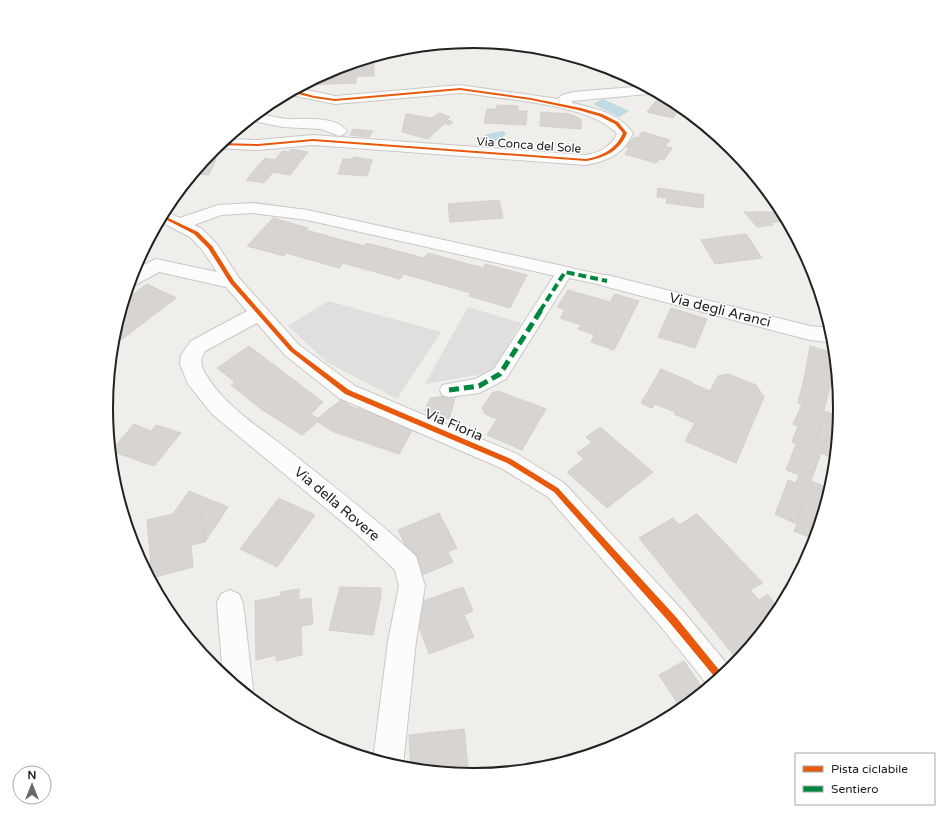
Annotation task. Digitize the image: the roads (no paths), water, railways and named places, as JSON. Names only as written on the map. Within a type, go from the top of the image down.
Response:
[{"type":"street","name":"Via Conca del Sole","points":[[229,144],[258,145],[313,140],[586,160],[603,156],[611,152],[616,148],[624,137],[625,133],[622,127],[607,117],[566,106],[466,89],[335,100],[299,93]]},
{"type":"street","points":[[566,106],[564,101],[573,96],[644,91]]},
{"type":"street","points":[[259,118],[286,123],[336,128],[341,132],[342,137],[339,142]]},
{"type":"street","name":"Via Fioria","points":[[170,220],[218,210],[253,208],[307,215],[565,272]]},
{"type":"street","name":"Via Fioria","points":[[170,220],[196,233],[210,247],[232,282],[292,350],[347,392],[509,461],[556,490],[673,620],[717,674]]},
{"type":"street","points":[[139,275],[156,265],[232,282]]},
{"type":"street","points":[[449,390],[479,386],[500,374],[565,272],[608,281]]},
{"type":"street","name":"Via degli Aranci","points":[[608,281],[810,332],[826,335]]},
{"type":"street","name":"Via della Rovere","points":[[259,313],[198,346],[191,355],[190,364],[196,378],[220,408],[366,526],[407,564],[412,586],[402,641],[389,759]]},
{"type":"street","points":[[230,603],[238,682]]},
{"type":"water","points":[[603,99],[629,111],[619,117],[593,104]]},
{"type":"water","points":[[503,131],[506,133],[497,141],[485,143],[478,140],[486,135]]}]
